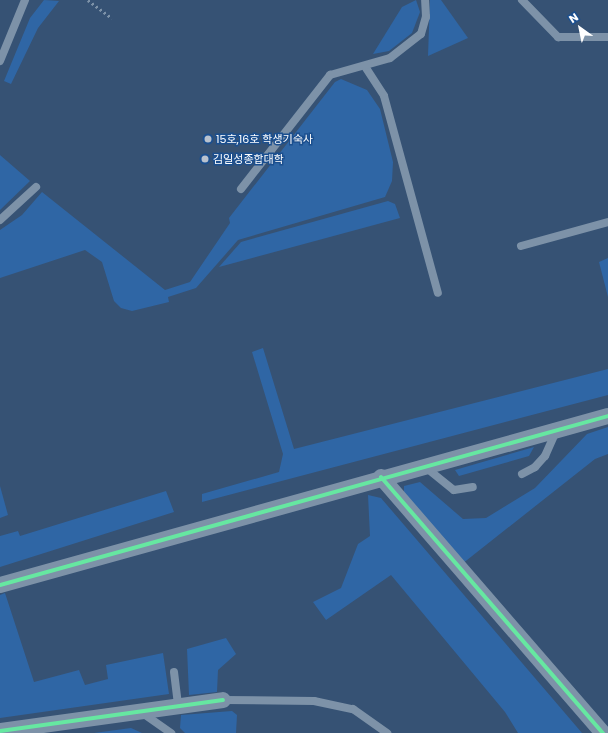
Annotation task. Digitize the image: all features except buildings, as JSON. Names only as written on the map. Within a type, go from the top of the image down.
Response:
[{"type":"street","points":[[0,585],[381,476],[608,416]]},
{"type":"street","points":[[381,476],[397,499],[603,733]]},
{"type":"street","points":[[0,731],[223,700]]},
{"type":"lane","points":[[0,61],[25,0]]},
{"type":"lane","points":[[241,189],[330,75],[346,68],[366,68],[406,48],[421,34],[426,17],[425,0]]},
{"type":"lane","points":[[522,0],[558,36],[608,38]]},
{"type":"lane","points":[[366,68],[384,96],[438,293]]},
{"type":"lane","points":[[0,220],[36,187]]},
{"type":"lane","points":[[522,246],[608,222]]},
{"type":"lane","points":[[522,474],[535,467],[544,456],[557,430]]},
{"type":"lane","points":[[424,465],[454,490],[473,487]]},
{"type":"lane","points":[[174,672],[178,706]]},
{"type":"lane","points":[[223,700],[314,701],[353,709],[387,733]]},
{"type":"lane","points":[[140,711],[171,733]]},
{"type":"path","points":[[88,0],[112,18]]},
{"type":"shaded area","points":[[44,0],[59,1],[38,28],[11,84],[4,81],[30,18]]},
{"type":"shaded area","points":[[416,0],[420,12],[412,33],[389,51],[373,54],[402,7]]},
{"type":"shaded area","points":[[430,0],[441,0],[468,38],[428,56]]},
{"type":"shaded area","points":[[341,79],[367,90],[380,109],[393,162],[392,181],[385,197],[238,240],[196,288],[168,297],[169,302],[132,311],[121,308],[114,301],[102,262],[85,250],[0,278],[0,230],[22,215],[42,192],[165,290],[190,282],[230,223],[229,218],[335,82]]},
{"type":"shaded area","points":[[0,155],[30,181],[0,210]]},
{"type":"shaded area","points":[[388,201],[395,204],[400,218],[219,267],[241,242]]},
{"type":"shaded area","points":[[608,258],[608,297],[599,262]]},
{"type":"shaded area","points":[[263,348],[294,449],[608,369],[608,395],[202,502],[202,494],[279,472],[283,454],[252,352]]},
{"type":"shaded area","points":[[608,427],[608,454],[595,459],[462,564],[404,492],[404,486],[420,482],[463,519],[486,518],[535,488],[587,434]]},
{"type":"shaded area","points":[[534,447],[529,456],[459,476],[455,470]]},
{"type":"shaded area","points":[[0,486],[8,515],[0,518]]},
{"type":"shaded area","points":[[166,491],[174,512],[0,567],[0,536],[18,531],[20,536]]},
{"type":"shaded area","points":[[368,495],[381,498],[582,733],[518,733],[505,712],[391,575],[326,620],[313,602],[341,588],[358,544],[370,536]]},
{"type":"shaded area","points":[[5,593],[34,682],[79,670],[85,685],[108,679],[106,665],[163,653],[169,694],[0,718],[0,595]]},
{"type":"shaded area","points":[[226,638],[236,654],[218,670],[217,692],[189,695],[187,649]]},
{"type":"shaded area","points":[[232,711],[237,715],[236,733],[185,733],[180,728],[181,715]]},
{"type":"shaded area","points":[[131,728],[142,733],[94,733]]},
{"type":"cycle path","points":[[0,585],[608,416]]},
{"type":"cycle path","points":[[381,477],[603,733]]},
{"type":"cycle path","points":[[0,731],[223,700]]},
{"type":"place","name":"15호,16호 학생기숙사","points":[[208,139]]},
{"type":"place","name":"김일성종합대학","points":[[205,159]]}]
